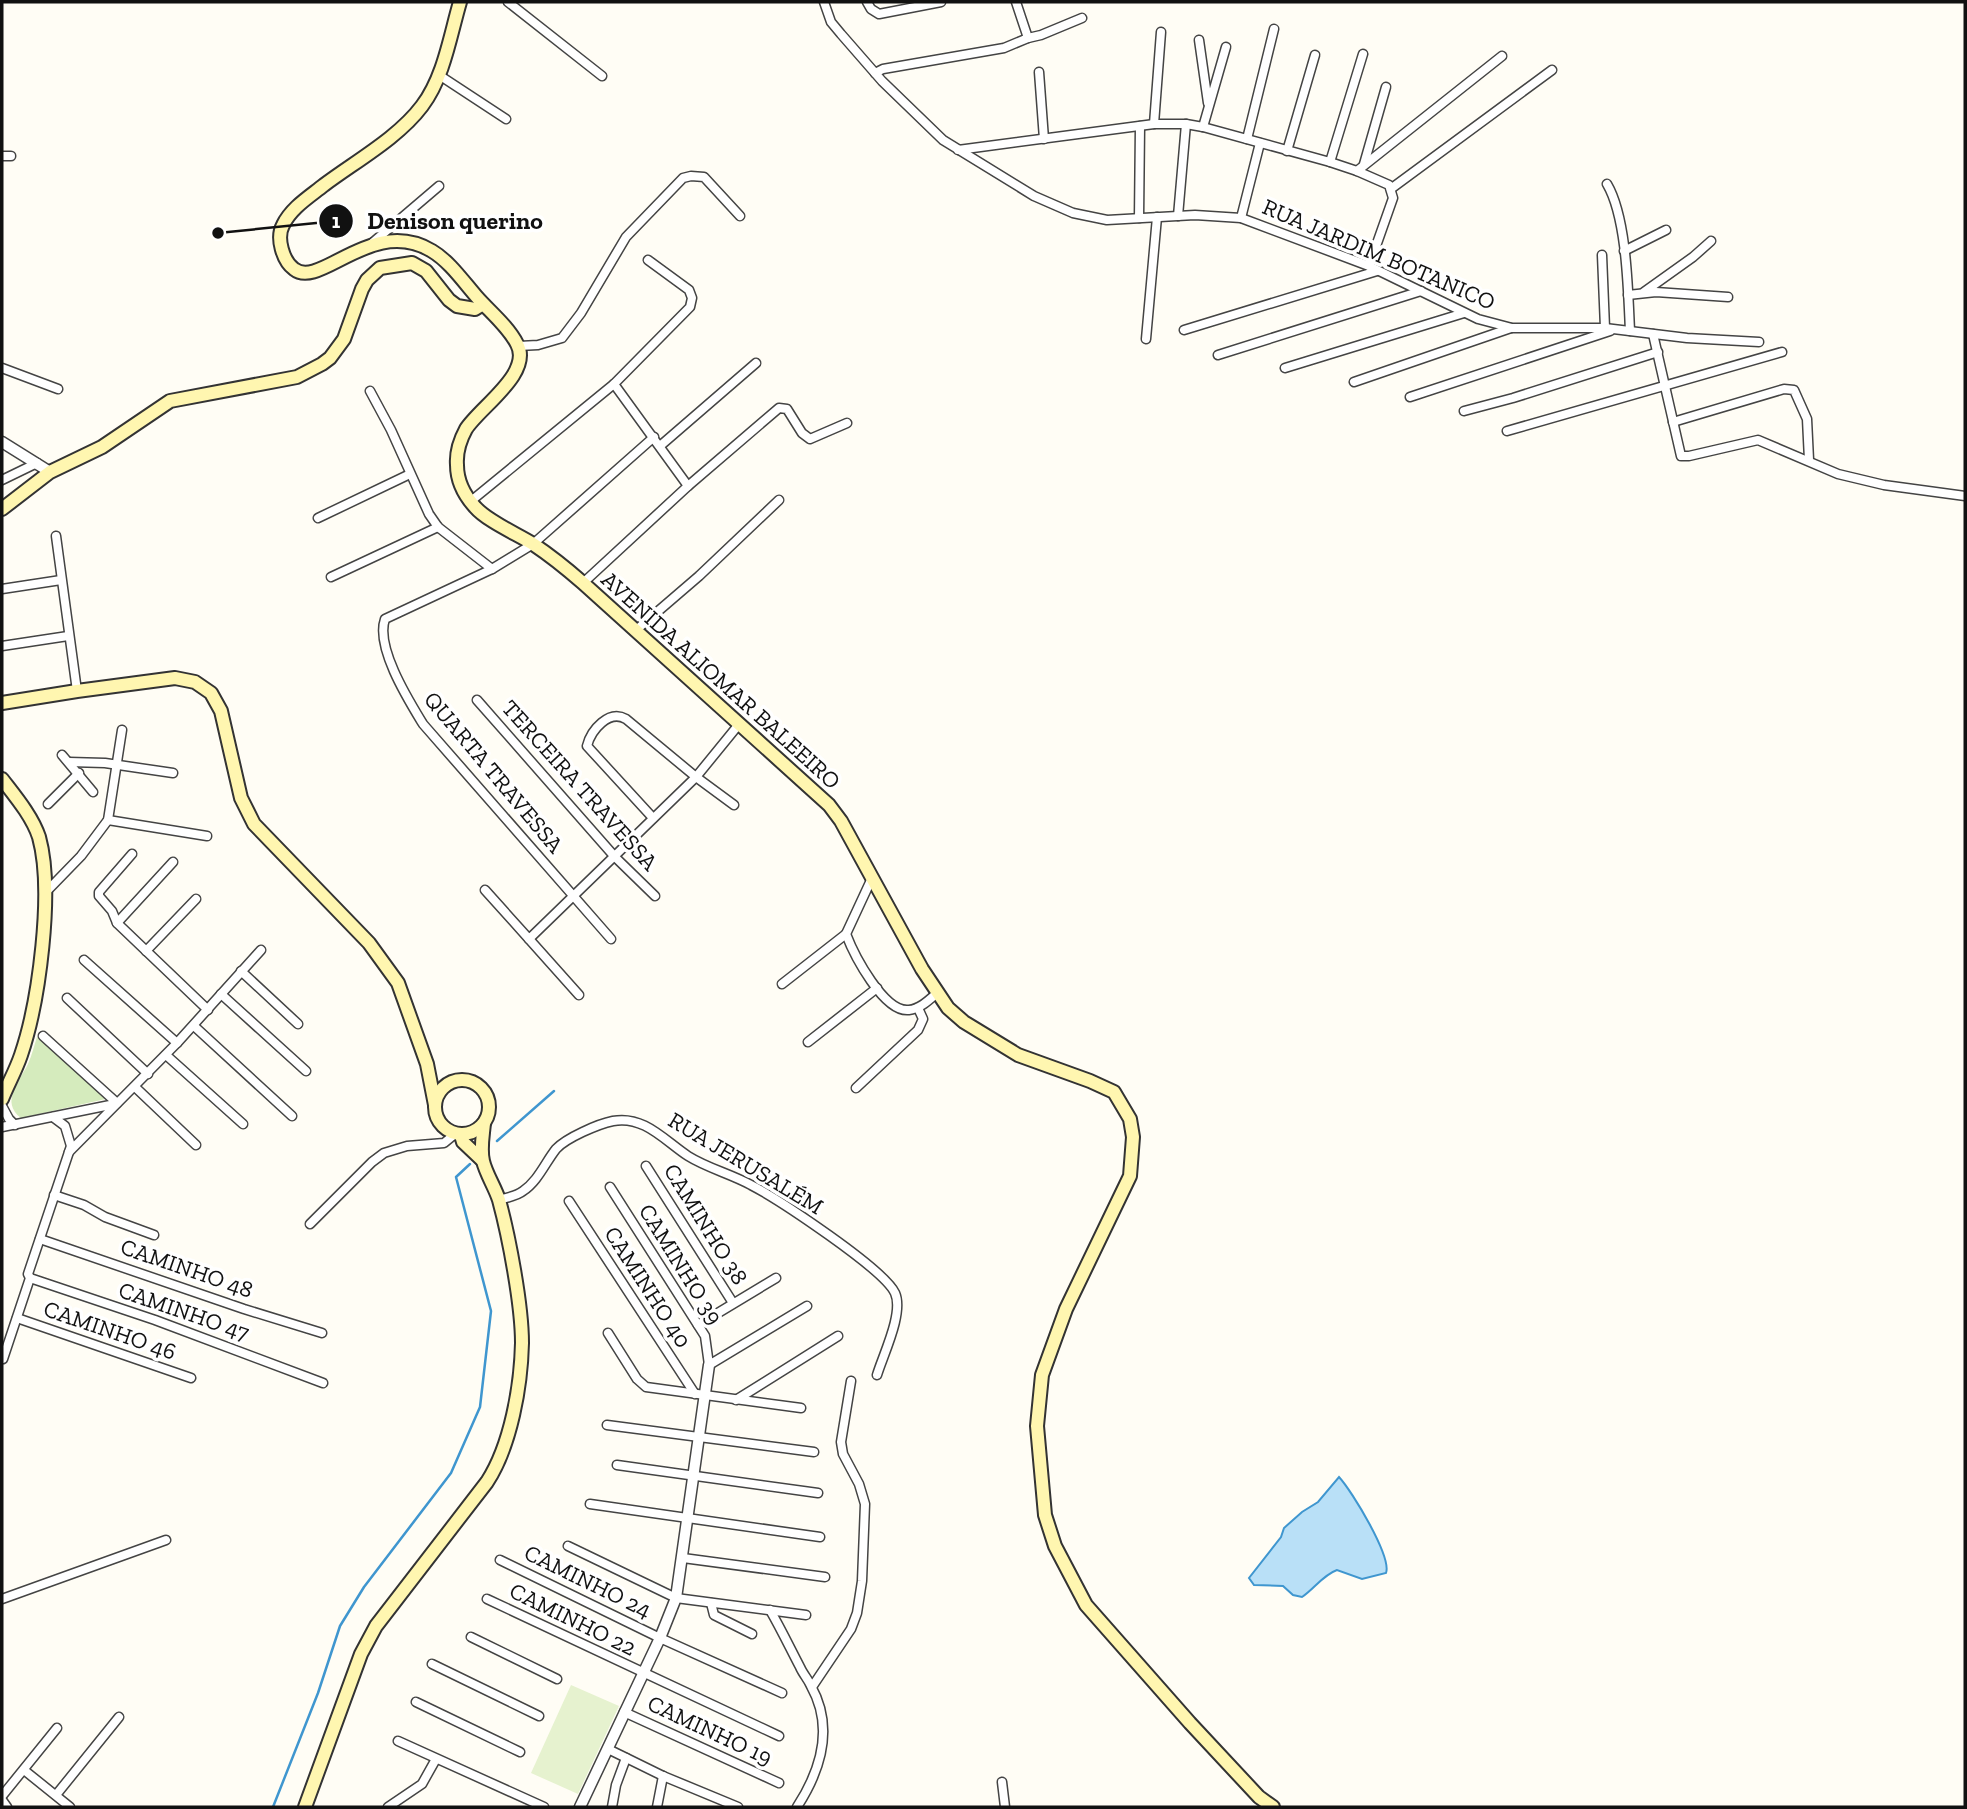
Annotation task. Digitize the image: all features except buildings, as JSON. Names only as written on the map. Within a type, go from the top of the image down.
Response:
[{"type":"main road","points":[[460,2],[439,75],[428,98],[414,116],[276,224],[288,262],[297,271],[305,273],[326,267],[371,244],[396,240],[427,248],[441,258],[479,307],[519,346]]},
{"type":"main road","points":[[2,509],[51,471],[102,447],[170,401],[297,377],[321,364],[330,358],[344,340],[362,289],[380,268],[412,263],[426,271],[457,306],[479,307]]},
{"type":"main road","name":"AVENIDA ALIOMAR BALEEIRO","points":[[519,346],[521,353],[517,372],[472,422],[461,439],[457,464],[458,479],[478,511],[533,544],[583,583],[829,805],[841,821],[948,1008],[964,1022],[1018,1055],[1114,1092],[1130,1119],[1133,1137],[1130,1177],[1066,1309],[1042,1375],[1037,1426],[1045,1515],[1055,1546],[1086,1605],[1189,1723],[1259,1797],[1273,1807]]},
{"type":"main road","points":[[2,703],[174,678],[195,682],[211,693],[221,711],[241,798],[254,824],[388,966],[405,998],[427,1064],[437,1118],[444,1128],[458,1134],[470,1134],[484,1123]]},
{"type":"main road","points":[[2,779],[27,814],[38,836],[45,893],[34,1007],[21,1056],[2,1099]]},
{"type":"main road","points":[[427,1064],[454,1081],[471,1081],[484,1091],[489,1107],[484,1123],[482,1160]]},
{"type":"main road","points":[[435,1105],[441,1090],[454,1081]]},
{"type":"main road","points":[[305,1807],[361,1654],[376,1626],[487,1482],[502,1454],[512,1413],[522,1343],[512,1265],[498,1200],[482,1160],[458,1134]]},
{"type":"street","points":[[508,2],[602,76]]},
{"type":"street","name":"RUA JARDIM BOTANICO","points":[[824,2],[831,22],[874,73],[943,140],[1034,196],[1073,213],[1107,220],[1217,215],[1241,218],[1373,269],[1464,313],[1512,328],[1591,328],[1717,341],[1759,342]]},
{"type":"street","points":[[867,2],[871,9],[880,14],[941,2]]},
{"type":"street","points":[[1016,2],[1028,38]]},
{"type":"street","points":[[874,73],[883,69],[1004,48],[1083,19]]},
{"type":"street","points":[[1247,139],[1274,29]]},
{"type":"street","points":[[1154,124],[1161,32]]},
{"type":"street","points":[[1199,40],[1208,106]]},
{"type":"street","points":[[1203,127],[1226,47]]},
{"type":"street","points":[[1330,162],[1363,54]]},
{"type":"street","points":[[1287,151],[1315,55]]},
{"type":"street","points":[[1357,171],[1502,56]]},
{"type":"street","points":[[1392,188],[1552,70]]},
{"type":"street","points":[[1038,72],[1044,139]]},
{"type":"street","points":[[439,75],[506,119]]},
{"type":"street","points":[[1364,164],[1386,88]]},
{"type":"street","points":[[1178,216],[1186,124]]},
{"type":"street","points":[[958,150],[1140,125],[1186,124],[1330,162],[1386,183],[1392,188],[1393,198],[1373,269],[1184,330]]},
{"type":"street","points":[[1139,218],[1140,125]]},
{"type":"street","points":[[1241,218],[1260,143]]},
{"type":"street","points":[[519,346],[538,345],[562,338],[581,313],[626,237],[682,178],[704,177],[740,216]]},
{"type":"street","points":[[1607,184],[1615,202],[1623,251],[1630,331]]},
{"type":"street","points":[[371,244],[439,187]]},
{"type":"street","points":[[1146,339],[1157,217]]},
{"type":"street","points":[[1623,251],[1666,230]]},
{"type":"street","points":[[1644,292],[1693,257],[1710,241]]},
{"type":"street","points":[[1410,397],[1608,329],[1602,256]]},
{"type":"street","points":[[471,501],[614,384],[691,303],[689,290],[648,260]]},
{"type":"street","points":[[1219,355],[1421,292]]},
{"type":"street","points":[[1628,295],[1644,292],[1728,297]]},
{"type":"street","points":[[1285,368],[1464,313]]},
{"type":"street","points":[[1354,382],[1512,328]]},
{"type":"street","points":[[1653,334],[1678,449],[1685,457],[1755,439],[1838,474],[1965,496]]},
{"type":"street","points":[[1464,411],[1658,352]]},
{"type":"street","points":[[1507,431],[1782,352]]},
{"type":"street","points":[[660,446],[756,363]]},
{"type":"street","points":[[2,368],[58,388]]},
{"type":"street","points":[[614,384],[688,486]]},
{"type":"street","points":[[1673,422],[1784,389],[1794,390],[1807,419],[1809,460]]},
{"type":"street","points":[[370,391],[429,514],[438,527],[492,569],[533,544],[653,437]]},
{"type":"street","points":[[583,583],[688,486],[779,408],[787,409],[802,433],[810,439],[847,424]]},
{"type":"street","points":[[2,442],[51,471]]},
{"type":"street","points":[[2,480],[37,463]]},
{"type":"street","points":[[318,518],[410,474]]},
{"type":"street","points":[[635,631],[699,576],[779,500]]},
{"type":"street","points":[[331,577],[438,527]]},
{"type":"street","points":[[56,536],[76,691]]},
{"type":"street","name":"QUARTA TRAVESSA","points":[[492,569],[385,619],[383,626],[387,649],[401,686],[424,724],[611,939]]},
{"type":"street","points":[[2,589],[61,580]]},
{"type":"street","points":[[2,646],[68,636]]},
{"type":"street","name":"TERCEIRA TRAVESSA","points":[[477,699],[615,858],[655,896]]},
{"type":"street","points":[[653,818],[587,746],[589,739],[606,719],[619,715],[696,778],[734,805]]},
{"type":"street","points":[[529,939],[696,778],[740,723]]},
{"type":"street","points":[[45,893],[81,856],[108,820],[122,730]]},
{"type":"street","points":[[62,755],[79,772],[93,792]]},
{"type":"street","points":[[69,762],[105,762],[173,773]]},
{"type":"street","points":[[48,804],[79,772]]},
{"type":"street","points":[[108,820],[207,836]]},
{"type":"street","points":[[132,854],[98,894],[113,912],[117,923],[208,1010]]},
{"type":"street","points":[[117,923],[173,862]]},
{"type":"street","points":[[782,984],[846,934],[872,878]]},
{"type":"street","points":[[485,890],[579,995]]},
{"type":"street","points":[[146,951],[196,899]]},
{"type":"street","points":[[846,934],[877,988],[889,1003],[909,1010],[918,1007],[937,993]]},
{"type":"street","points":[[69,1152],[177,1044],[261,950]]},
{"type":"street","points":[[84,960],[177,1044]]},
{"type":"street","points":[[241,971],[298,1024]]},
{"type":"street","points":[[808,1042],[877,988]]},
{"type":"street","points":[[221,994],[306,1071]]},
{"type":"street","points":[[67,998],[148,1074]]},
{"type":"street","points":[[856,1088],[923,1024],[918,1007]]},
{"type":"street","points":[[194,1026],[292,1116]]},
{"type":"street","points":[[43,1036],[117,1103]]},
{"type":"street","points":[[166,1055],[243,1125]]},
{"type":"street","points":[[135,1087],[196,1145]]},
{"type":"street","points":[[2,1127],[117,1103]]},
{"type":"street","points":[[2,1106],[15,1125]]},
{"type":"street","points":[[3,1359],[69,1152],[68,1132],[52,1117]]},
{"type":"street","name":"RUA JERUSALÉM","points":[[498,1200],[522,1193],[558,1147],[567,1140],[612,1121],[623,1120],[648,1127],[687,1155],[752,1185],[847,1249],[887,1281],[895,1294],[898,1308],[877,1375]]},
{"type":"street","points":[[310,1224],[384,1153],[407,1146],[444,1143],[458,1134]]},
{"type":"street","name":"CAMINHO 38","points":[[646,1166],[733,1303]]},
{"type":"street","name":"CAMINHO 39","points":[[610,1187],[705,1336],[709,1365]]},
{"type":"street","points":[[54,1195],[154,1234]]},
{"type":"street","name":"CAMINHO 40","points":[[569,1201],[699,1395]]},
{"type":"street","name":"CAMINHO 48","points":[[40,1239],[322,1333]]},
{"type":"street","points":[[698,1325],[776,1278]]},
{"type":"street","name":"CAMINHO 47","points":[[30,1279],[155,1320],[323,1383]]},
{"type":"street","points":[[580,1807],[660,1638],[676,1598],[698,1437],[699,1395],[709,1365],[807,1306]]},
{"type":"street","name":"CAMINHO 46","points":[[17,1318],[191,1378]]},
{"type":"street","points":[[608,1333],[640,1383],[653,1388],[801,1408]]},
{"type":"street","points":[[736,1400],[838,1336]]},
{"type":"street","points":[[812,1687],[852,1629],[862,1581],[865,1504],[859,1484],[846,1463],[841,1442],[851,1381]]},
{"type":"street","points":[[607,1425],[814,1452]]},
{"type":"street","points":[[617,1465],[818,1493]]},
{"type":"street","points":[[590,1503],[820,1537]]},
{"type":"street","points":[[2,1599],[166,1540]]},
{"type":"street","points":[[568,1546],[676,1598],[806,1615]]},
{"type":"street","points":[[683,1558],[825,1577]]},
{"type":"street","name":"CAMINHO 24","points":[[500,1560],[660,1638],[782,1693]]},
{"type":"street","name":"CAMINHO 22","points":[[486,1599],[779,1736]]},
{"type":"street","points":[[711,1603],[714,1615],[752,1634]]},
{"type":"street","points":[[770,1610],[812,1687],[821,1714],[823,1745],[817,1771],[797,1807]]},
{"type":"street","points":[[471,1637],[557,1679]]},
{"type":"street","points":[[432,1664],[539,1716]]},
{"type":"street","points":[[416,1702],[520,1752]]},
{"type":"street","name":"CAMINHO 19","points":[[624,1712],[779,1783]]},
{"type":"street","points":[[56,1795],[119,1717]]},
{"type":"street","points":[[7,1807],[2,1798],[57,1728]]},
{"type":"street","points":[[398,1741],[544,1807]]},
{"type":"street","points":[[608,1749],[663,1776],[738,1807]]},
{"type":"street","points":[[612,1807],[616,1785],[626,1758]]},
{"type":"street","points":[[388,1807],[422,1784],[436,1759]]},
{"type":"street","points":[[24,1770],[70,1807]]},
{"type":"street","points":[[657,1807],[663,1776]]},
{"type":"street","points":[[1002,1782],[1005,1807]]},
{"type":"green space","points":[[37,1037],[110,1098],[21,1118],[12,1105],[13,1092],[29,1061]]},
{"type":"green space","points":[[571,1685],[619,1706],[578,1794],[531,1773]]},
{"type":"water","points":[[1339,1477],[1377,1539],[1383,1553],[1386,1573],[1362,1579],[1337,1570],[1327,1575],[1302,1597],[1293,1595],[1283,1586],[1254,1585],[1249,1578],[1281,1537],[1284,1528],[1318,1502]]},
{"type":"waterway","points":[[497,1141],[554,1091]]},
{"type":"waterway","points":[[273,1807],[318,1693],[340,1626],[364,1587],[451,1473],[480,1407],[491,1311],[456,1177],[470,1164]]},
{"type":"place","name":"Denison querino","points":[[218,233]]}]
